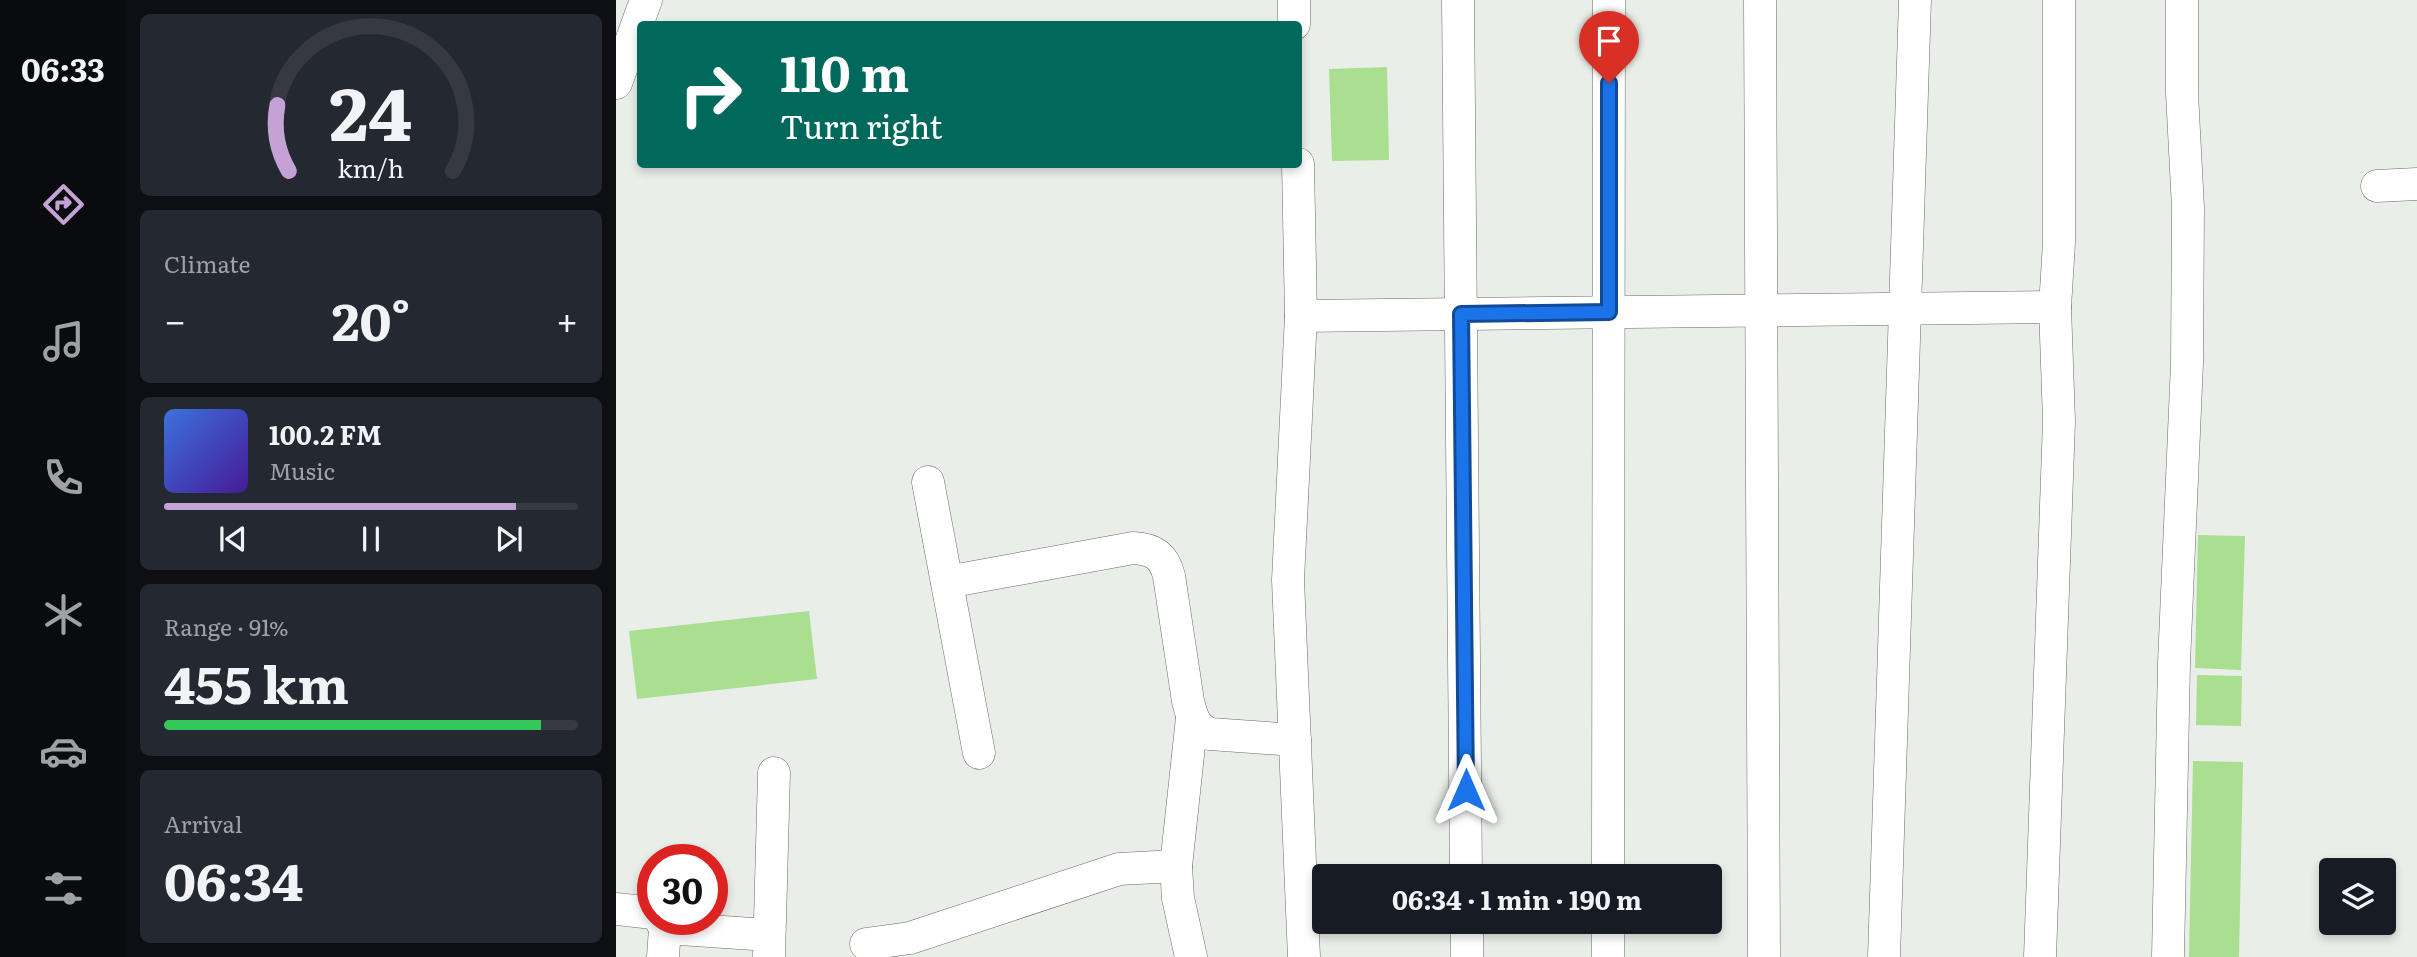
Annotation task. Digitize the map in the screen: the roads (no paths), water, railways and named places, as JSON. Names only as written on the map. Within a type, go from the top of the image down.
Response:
[{"type":"street","points":[[638,21],[646,0]]},
{"type":"street","points":[[1294,0],[1294,21]]},
{"type":"street","points":[[1458,0],[1466,864]]},
{"type":"street","points":[[1608,864],[1609,0]]},
{"type":"street","points":[[1760,0],[1764,957]]},
{"type":"street","points":[[1884,957],[1916,0]]},
{"type":"street","points":[[2040,957],[2058,476],[2055,307],[2059,243],[2059,0]]},
{"type":"street","points":[[2168,957],[2174,663],[2187,363],[2188,208],[2182,93],[2182,0]]},
{"type":"street","points":[[616,83],[637,25]]},
{"type":"street","points":[[1298,168],[1301,316],[1289,580],[1304,957]]},
{"type":"street","points":[[2377,186],[2417,184]]},
{"type":"street","points":[[1301,316],[2055,307]]},
{"type":"street","points":[[928,482],[979,753]]},
{"type":"street","points":[[947,582],[1133,548],[1156,553],[1165,561],[1192,718],[1176,866],[1178,898],[1191,957]]},
{"type":"street","points":[[1192,718],[1199,729],[1210,734],[1296,740]]},
{"type":"street","points":[[698,935],[769,946],[774,773]]},
{"type":"street","points":[[866,944],[910,939],[1051,889],[1119,869],[1176,866]]},
{"type":"street","points":[[616,909],[637,919]]},
{"type":"street","points":[[1467,934],[1467,957]]},
{"type":"street","points":[[1608,934],[1608,957]]}]
